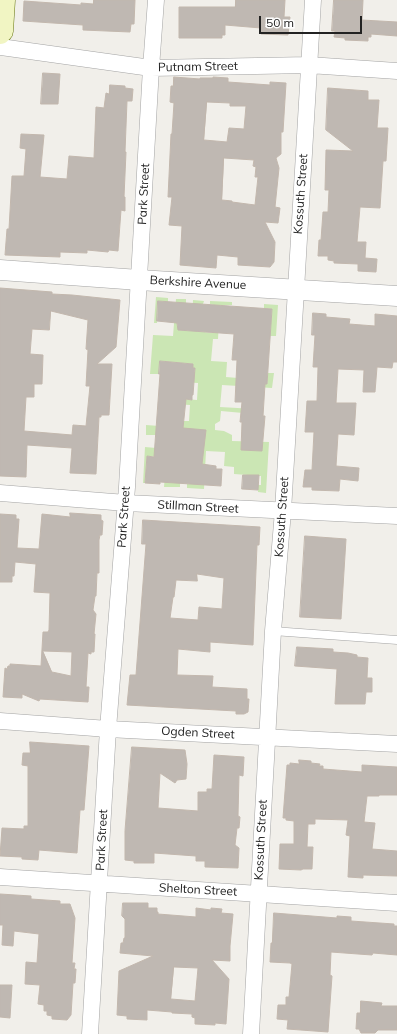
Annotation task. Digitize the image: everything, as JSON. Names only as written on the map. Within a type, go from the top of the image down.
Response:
[{"type":"main road","points":[[0,33],[2,31],[4,0]]},
{"type":"street","name":"Park Street","points":[[90,1034],[108,729],[126,503],[156,0]]},
{"type":"street","name":"Kossuth Street","points":[[251,1034],[273,631],[282,512],[313,0]]},
{"type":"street","name":"Putnam Street","points":[[0,47],[151,68],[310,66],[397,71]]},
{"type":"street","name":"Berkshire Avenue","points":[[0,270],[397,296]]},
{"type":"street","name":"Stillman Street","points":[[0,493],[126,503],[282,512],[397,516]]},
{"type":"street","name":"Ogden Street","points":[[0,721],[108,729],[267,736],[397,744]]},
{"type":"street","name":"Shelton Street","points":[[0,877],[397,903]]},
{"type":"lane","points":[[273,631],[397,640]]},
{"type":"green space","points":[[156,297],[168,298],[168,302],[158,301],[157,323],[154,323]]},
{"type":"green space","points":[[176,299],[186,299],[186,304],[178,304],[177,327],[179,327],[179,330],[189,331],[190,327],[192,327],[193,300],[204,301],[203,304],[199,304],[197,331],[212,333],[214,305],[210,304],[210,301],[232,302],[232,305],[220,305],[218,339],[213,339],[211,361],[227,362],[226,377],[267,384],[268,373],[274,373],[272,388],[222,385],[220,407],[255,409],[254,414],[221,411],[220,421],[215,424],[215,430],[224,431],[232,435],[232,441],[269,442],[266,493],[258,492],[258,485],[261,485],[261,476],[234,474],[234,467],[224,466],[225,452],[206,451],[204,489],[187,488],[187,484],[201,484],[202,461],[156,435],[146,435],[146,425],[173,427],[181,421],[189,421],[190,405],[172,404],[173,398],[197,400],[198,383],[179,382],[195,372],[193,364],[160,361],[159,374],[150,374],[153,335],[173,336]]},
{"type":"green space","points":[[264,304],[278,305],[276,336],[270,336],[272,309],[264,308]]},
{"type":"green space","points":[[145,447],[167,449],[180,483],[180,487],[164,487],[164,457],[147,456],[145,483],[143,483]]},
{"type":"building","points":[[94,0],[135,0],[134,24],[131,24],[130,32],[83,30],[83,25],[23,21],[24,1],[81,5],[81,3],[93,4]]},
{"type":"building","points":[[236,0],[285,0],[284,17],[290,17],[288,35],[261,34],[261,28],[225,25],[225,35],[222,35],[222,38],[179,38],[179,7],[235,7]]},
{"type":"building","points":[[334,0],[363,0],[362,20],[397,22],[397,36],[371,34],[371,37],[368,37],[368,41],[345,40],[345,38],[334,37],[335,31],[332,31]]},
{"type":"building","points":[[43,73],[60,74],[58,104],[41,104]]},
{"type":"building","points":[[174,77],[200,79],[213,77],[228,78],[228,82],[270,85],[270,82],[286,83],[283,132],[281,132],[281,154],[276,158],[279,168],[275,207],[280,208],[278,223],[265,222],[275,242],[274,262],[270,267],[238,265],[238,257],[217,255],[216,268],[180,265],[182,226],[169,225],[172,197],[168,197],[174,103],[170,102],[171,86],[173,86]],"holes":[[[207,102],[230,103],[230,106],[246,106],[244,129],[229,128],[227,142],[204,140]],[[224,158],[254,160],[253,166],[256,167],[255,177],[258,177],[255,205],[222,200]]]},
{"type":"building","points":[[110,85],[125,86],[125,88],[133,89],[132,101],[127,101],[124,197],[125,211],[121,210],[118,251],[109,250],[108,252],[87,250],[87,253],[60,252],[60,257],[5,255],[7,229],[9,229],[12,176],[24,176],[26,149],[20,148],[21,134],[44,135],[40,177],[67,179],[69,156],[94,158],[96,107],[104,108],[106,93],[109,94]]},
{"type":"building","points":[[328,88],[368,91],[368,100],[379,100],[377,128],[388,128],[386,161],[383,161],[380,208],[360,207],[357,242],[366,242],[365,258],[377,259],[376,272],[358,271],[358,264],[334,263],[334,261],[328,260],[328,256],[318,256],[323,212],[328,212],[329,190],[325,190],[326,150],[353,151],[326,130]]},
{"type":"building","points":[[0,288],[120,300],[116,347],[97,364],[112,364],[109,415],[101,415],[101,417],[99,417],[96,474],[70,473],[72,448],[27,445],[26,477],[0,476]],"holes":[[[51,311],[88,320],[86,386],[90,386],[86,426],[73,425],[72,435],[24,431],[26,397],[34,397],[34,384],[42,384],[43,355],[30,354],[32,329],[49,330]]]},
{"type":"building","points":[[158,301],[272,309],[267,384],[265,384],[263,416],[265,416],[262,451],[241,450],[242,422],[240,422],[242,402],[235,402],[237,360],[232,360],[234,334],[178,330],[177,323],[157,321]]},
{"type":"building","points":[[313,313],[326,314],[326,317],[350,319],[349,324],[375,326],[375,314],[397,316],[397,362],[393,362],[392,368],[377,367],[375,392],[363,392],[364,370],[338,369],[336,403],[356,403],[354,435],[338,434],[336,466],[359,468],[358,481],[340,479],[339,491],[312,490],[312,487],[303,487],[305,470],[312,470],[314,432],[305,432],[307,401],[317,401],[318,367],[313,367],[315,335],[312,335]]},
{"type":"building","points":[[160,361],[193,364],[193,368],[195,368],[192,400],[186,399],[183,428],[206,430],[202,464],[216,466],[216,469],[222,469],[221,486],[160,482],[160,484],[145,483],[147,456],[154,457]]},
{"type":"building","points":[[243,475],[259,475],[258,490],[242,489]]},
{"type":"building","points":[[70,513],[101,515],[101,520],[103,521],[102,535],[100,535],[99,540],[99,573],[97,573],[96,596],[93,610],[96,614],[94,652],[91,652],[91,654],[88,653],[86,687],[89,687],[88,702],[40,699],[39,701],[22,694],[22,698],[3,697],[5,668],[7,669],[10,664],[41,666],[43,632],[48,632],[49,630],[50,593],[34,592],[36,564],[15,562],[12,582],[0,582],[0,514],[16,515],[16,519],[19,519],[17,548],[39,549],[42,514],[70,517]],"holes":[[[43,651],[72,652],[71,676],[52,672]]]},
{"type":"building","points":[[143,520],[260,527],[259,545],[257,545],[253,645],[210,642],[210,652],[178,649],[177,675],[213,676],[212,687],[247,689],[247,699],[249,699],[248,712],[244,714],[236,714],[236,711],[127,705],[130,675],[136,675],[146,544],[142,544]],"holes":[[[197,574],[224,578],[222,609],[199,607],[198,620],[170,618],[176,580],[197,581]]]},
{"type":"building","points":[[305,536],[346,539],[341,619],[300,617]]},
{"type":"building","points":[[297,647],[333,649],[333,652],[348,653],[357,655],[357,657],[368,658],[367,678],[372,678],[372,692],[366,692],[365,704],[335,704],[337,669],[295,666]]},
{"type":"building","points":[[30,742],[89,746],[84,810],[80,810],[77,853],[39,850],[38,860],[22,859],[22,857],[0,856],[2,828],[24,829],[24,826],[28,826],[28,766],[22,765],[23,753],[30,753]]},
{"type":"building","points":[[132,747],[185,750],[187,764],[186,779],[177,780],[175,783],[160,773],[158,808],[198,811],[198,792],[207,792],[207,789],[212,789],[214,755],[244,757],[243,776],[239,775],[238,816],[240,817],[235,845],[239,848],[238,868],[205,867],[205,861],[196,861],[196,856],[154,853],[154,863],[134,863],[134,861],[125,860],[125,831]]},
{"type":"building","points":[[299,760],[311,761],[311,763],[320,764],[319,766],[323,766],[323,769],[362,772],[362,765],[397,767],[397,795],[367,796],[364,822],[375,823],[372,849],[397,851],[397,876],[363,875],[363,878],[348,877],[350,836],[346,835],[348,820],[315,819],[315,824],[308,824],[307,847],[313,847],[312,869],[279,869],[280,844],[294,844],[294,821],[283,818],[287,765],[290,765],[290,763],[299,764]]},
{"type":"building","points":[[0,894],[31,896],[31,899],[60,901],[60,904],[70,904],[75,918],[72,963],[75,963],[74,969],[76,969],[75,983],[73,983],[71,1015],[67,1020],[52,1019],[52,1016],[47,1015],[47,1011],[44,1011],[44,1005],[38,1004],[40,985],[25,984],[26,962],[37,963],[39,934],[14,931],[13,946],[2,945],[3,925],[0,925]]},
{"type":"building","points":[[123,903],[148,903],[148,908],[157,908],[158,914],[196,917],[196,908],[211,910],[211,908],[222,909],[221,913],[233,914],[230,961],[212,960],[229,979],[226,1024],[195,1024],[195,1018],[192,1017],[192,1014],[172,1012],[147,1010],[147,1020],[127,1019],[127,1016],[117,1015],[119,971],[153,956],[120,953],[121,943],[123,943],[125,938],[125,919],[122,916]],"holes":[[[174,967],[198,968],[195,1001],[171,999]]]},
{"type":"building","points":[[274,913],[337,918],[337,916],[351,917],[351,921],[394,924],[394,926],[397,926],[397,955],[331,952],[330,975],[332,976],[328,1032],[287,1029],[288,1020],[277,1019],[278,1005],[286,1005],[286,997],[289,997],[292,964],[270,962]]},
{"type":"building","points":[[0,985],[12,985],[10,1018],[0,1017]]},
{"type":"building","points":[[361,1001],[382,1003],[381,1006],[397,1006],[397,1030],[378,1030],[375,1033],[361,1033],[359,1029],[356,1029],[357,1013],[360,1013]]}]
